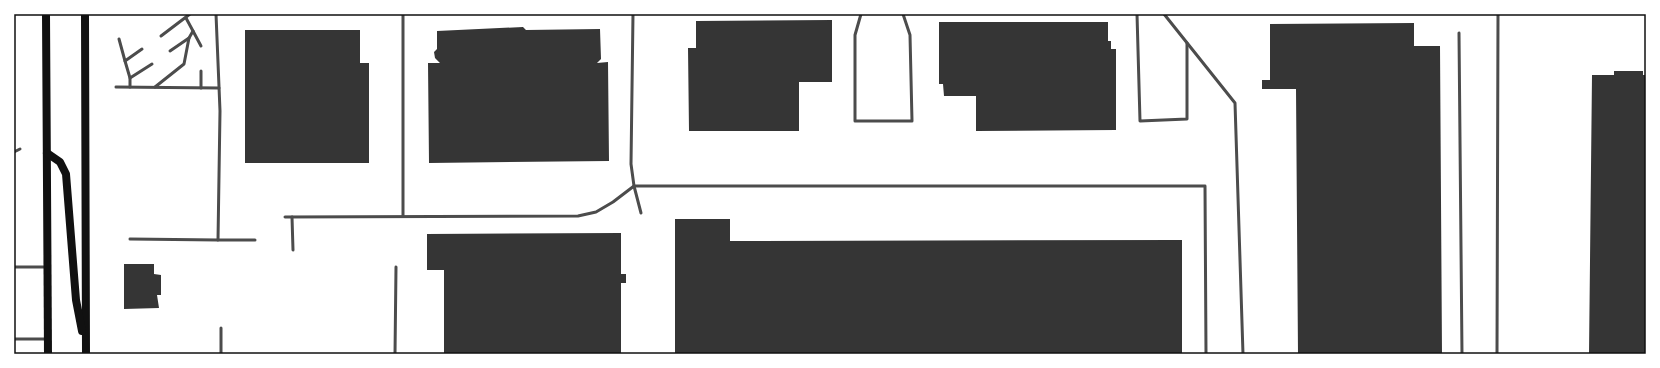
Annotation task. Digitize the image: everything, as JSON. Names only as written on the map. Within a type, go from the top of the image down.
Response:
[{"type":"main road","points":[[46,14],[48,354]]},
{"type":"main road","points":[[85,14],[86,352]]},
{"type":"main road","points":[[47,153],[60,162],[66,174],[76,300],[86,352]]},
{"type":"lane","points":[[161,36],[190,14]]},
{"type":"lane","points":[[216,14],[220,177],[218,240]]},
{"type":"lane","points":[[403,14],[403,216]]},
{"type":"lane","points":[[632,14],[631,164],[634,186],[641,213]]},
{"type":"lane","points":[[861,14],[855,36],[855,121],[912,121],[910,35],[903,14]]},
{"type":"lane","points":[[1137,14],[1140,121],[1186,119],[1187,43]]},
{"type":"lane","points":[[1164,14],[1235,103],[1243,354]]},
{"type":"lane","points":[[1497,354],[1498,14]]},
{"type":"lane","points":[[186,18],[201,46]]},
{"type":"lane","points":[[170,51],[188,38],[193,31]]},
{"type":"lane","points":[[1459,33],[1462,354]]},
{"type":"lane","points":[[154,87],[184,64],[188,38]]},
{"type":"lane","points":[[119,40],[130,78],[130,87]]},
{"type":"lane","points":[[125,61],[142,49]]},
{"type":"lane","points":[[130,78],[152,64]]},
{"type":"lane","points":[[201,71],[201,88]]},
{"type":"lane","points":[[116,87],[219,88]]},
{"type":"lane","points":[[14,152],[20,149]]},
{"type":"lane","points":[[285,217],[578,216],[596,212],[613,202],[634,186],[1205,186],[1206,354]]},
{"type":"lane","points":[[292,217],[293,250]]},
{"type":"lane","points":[[130,239],[255,240]]},
{"type":"lane","points":[[14,267],[48,267]]},
{"type":"lane","points":[[396,267],[396,354]]},
{"type":"lane","points":[[221,328],[221,354]]},
{"type":"lane","points":[[14,339],[48,339]]},
{"type":"building","points":[[832,20],[832,82],[799,82],[799,131],[689,131],[688,48],[696,48],[696,21]]},
{"type":"building","points":[[939,22],[1108,22],[1108,41],[1111,41],[1111,49],[1116,49],[1116,130],[976,131],[976,96],[944,96],[943,84],[939,84]]},
{"type":"building","points":[[1414,23],[1414,46],[1440,46],[1442,354],[1298,354],[1296,89],[1262,89],[1262,80],[1270,80],[1270,24]]},
{"type":"building","points":[[523,27],[526,30],[600,29],[601,59],[597,63],[608,62],[609,161],[429,163],[428,63],[440,63],[435,58],[434,52],[437,49],[437,31]]},
{"type":"building","points":[[245,30],[360,30],[360,63],[369,63],[369,163],[245,163]]},
{"type":"building","points":[[1614,71],[1643,71],[1643,75],[1646,75],[1646,354],[1589,354],[1592,75],[1614,75]]},
{"type":"building","points":[[675,219],[730,219],[730,241],[1182,240],[1182,354],[675,354]]},
{"type":"building","points":[[621,233],[621,274],[626,274],[626,283],[621,283],[621,354],[444,354],[444,270],[427,270],[427,234]]},
{"type":"building","points":[[124,264],[154,264],[154,274],[161,275],[161,295],[157,295],[159,308],[124,309]]}]
